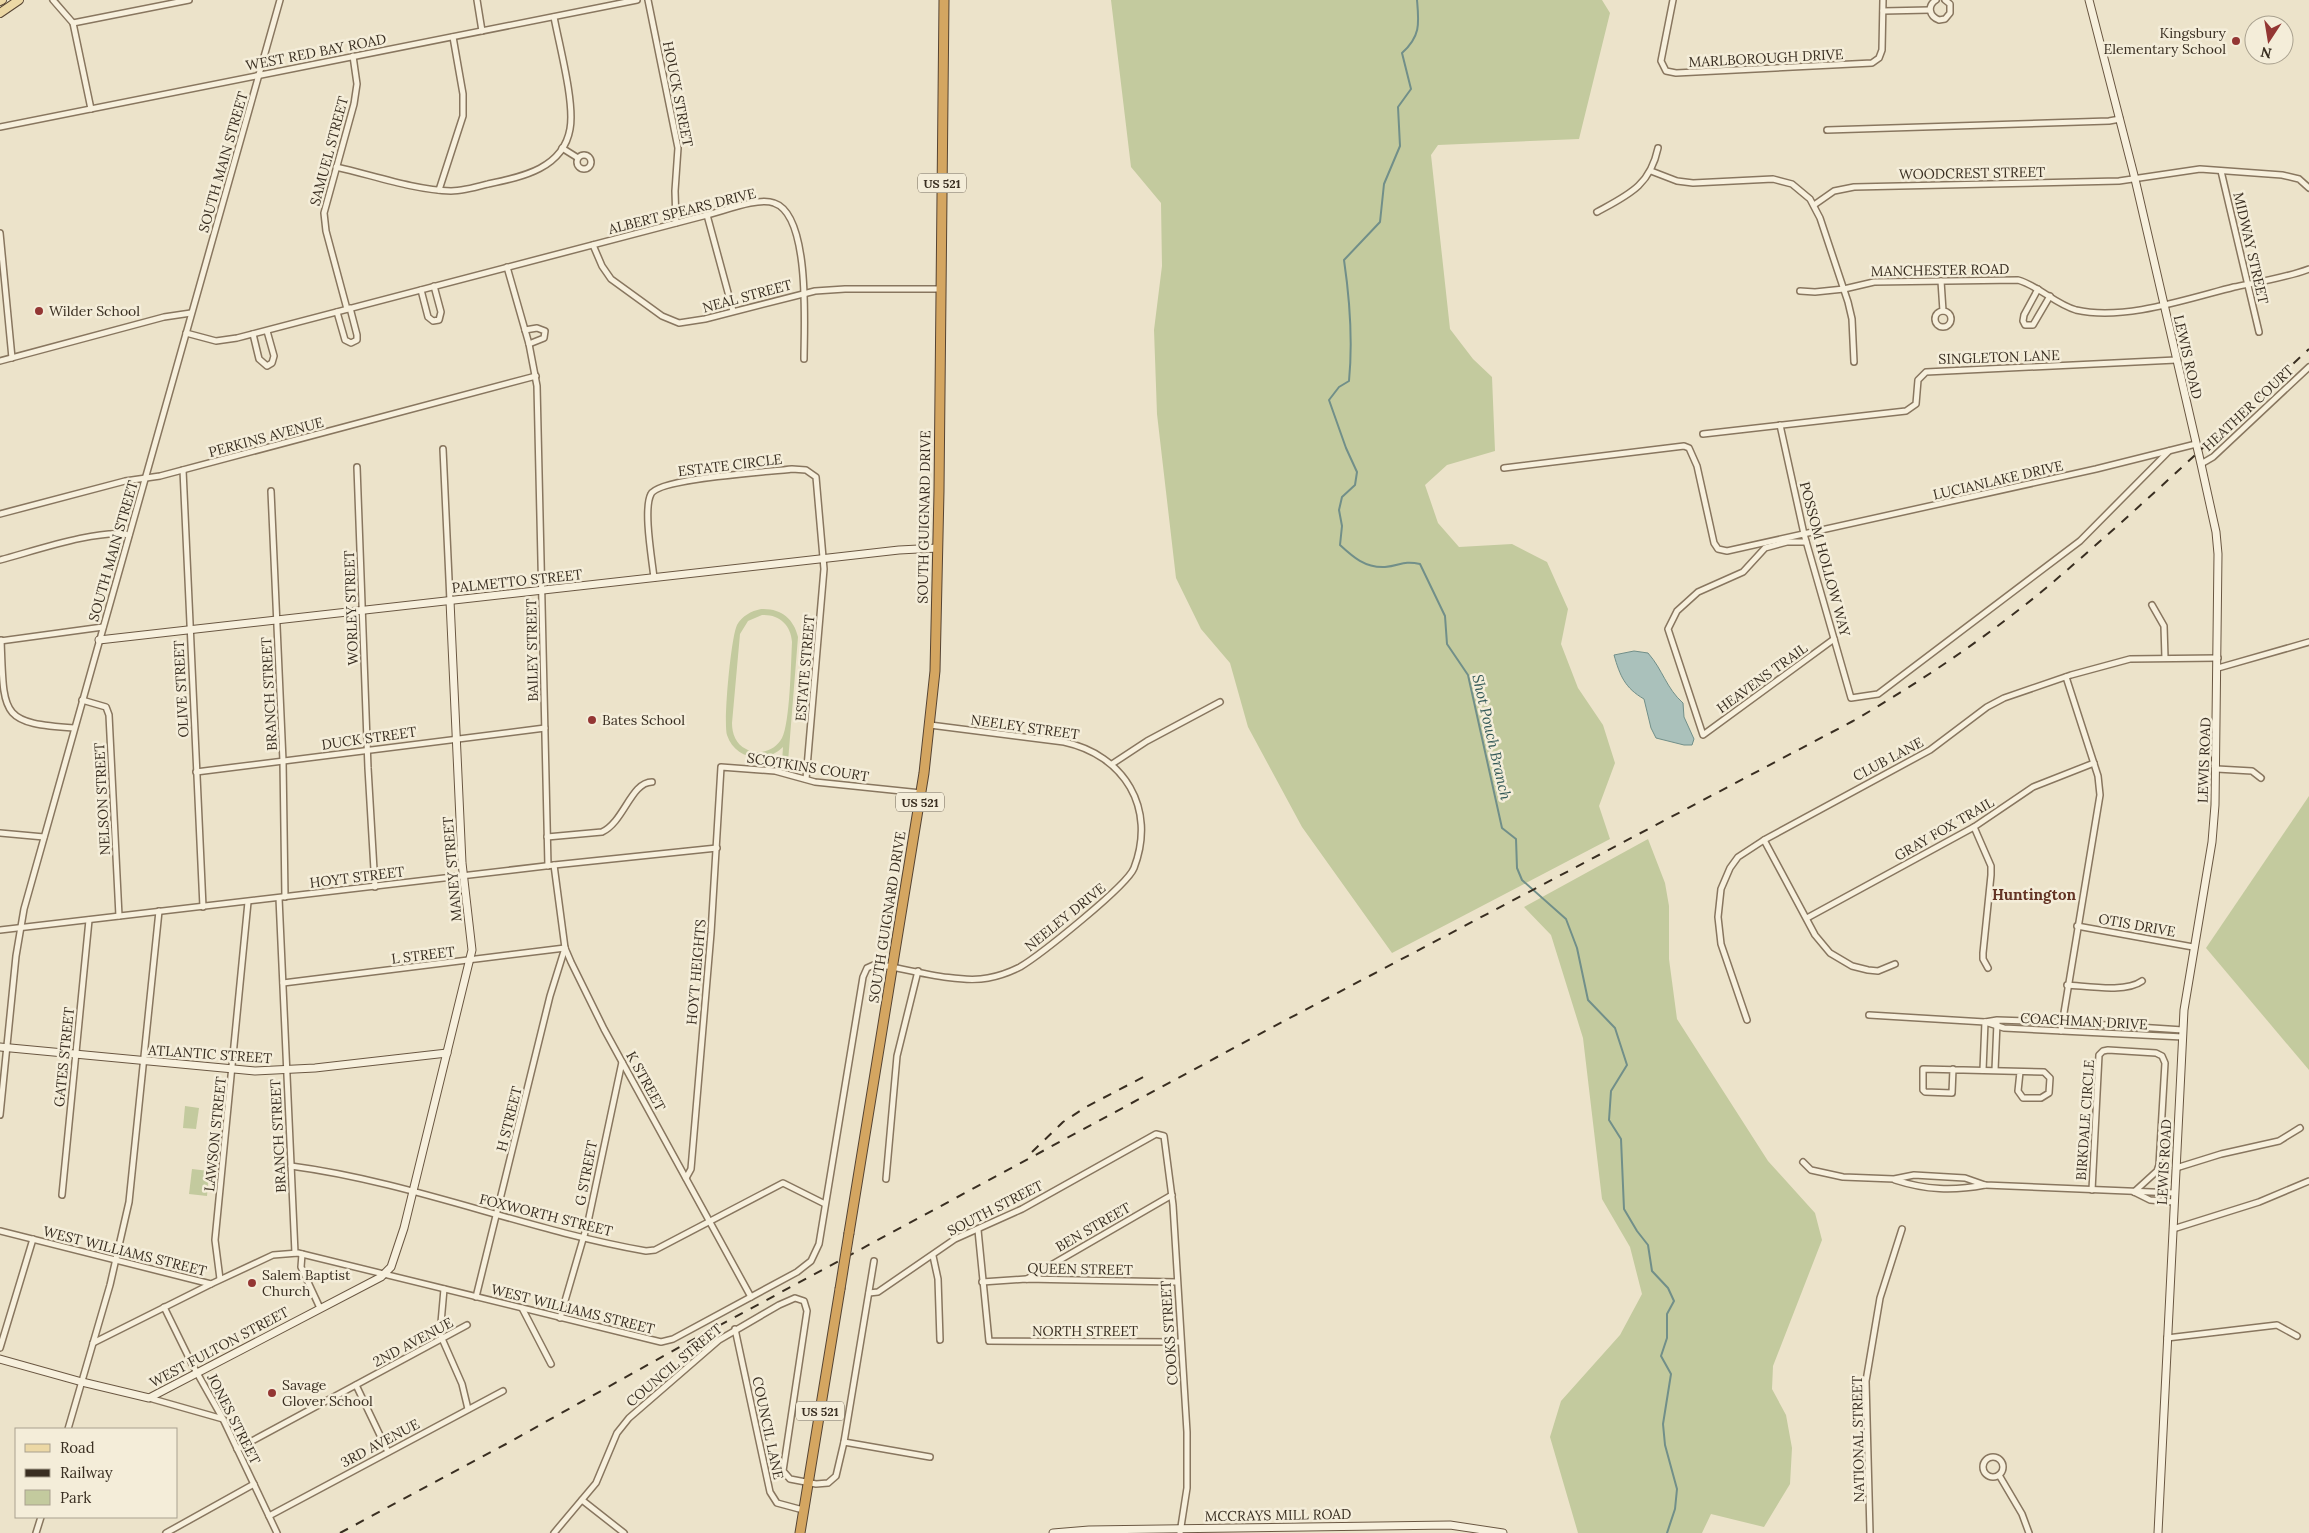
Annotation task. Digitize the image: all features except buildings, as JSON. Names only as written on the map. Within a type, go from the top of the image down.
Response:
[{"type":"highway","name":"SOUTH GUIGNARD DRIVE","points":[[800,1533],[921,793],[930,726],[935,671],[938,548],[944,0]]},
{"type":"main road","points":[[0,13],[19,0]]},
{"type":"street","points":[[53,0],[73,23],[91,108]]},
{"type":"street","points":[[73,23],[189,0]]},
{"type":"street","name":"SOUTH MAIN STREET","points":[[0,1115],[4,1048],[20,928],[74,728],[280,0]]},
{"type":"street","points":[[477,0],[482,31]]},
{"type":"street","name":"WEST RED BAY ROAD","points":[[0,127],[637,0]]},
{"type":"street","name":"HOUCK STREET","points":[[648,0],[678,148],[675,191],[676,223]]},
{"type":"street","name":"MARLBOROUGH DRIVE","points":[[1673,0],[1661,61],[1666,71],[1676,74],[1872,63],[1879,58],[1882,50],[1883,0]]},
{"type":"street","points":[[1936,0],[1932,3],[1930,10],[1936,19],[1947,18],[1951,7],[1945,0]]},
{"type":"street","name":"LEWIS ROAD","points":[[2089,0],[2120,119],[2201,464],[2216,532],[2218,554],[2216,769],[2212,842],[2186,989],[2158,1533]]},
{"type":"street","points":[[1883,11],[1930,10]]},
{"type":"street","points":[[336,167],[439,190],[458,191],[527,176],[548,164],[562,148],[570,128],[571,113],[554,17]]},
{"type":"street","points":[[439,190],[463,116],[463,94],[452,37]]},
{"type":"street","name":"SAMUEL STREET","points":[[349,309],[324,221],[324,212],[357,90],[353,56]]},
{"type":"street","points":[[1827,130],[2109,121],[2120,119]]},
{"type":"street","points":[[562,148],[578,158]]},
{"type":"street","points":[[1597,212],[1638,187],[1651,171],[1658,148]]},
{"type":"street","name":"WOODCREST STREET","points":[[1814,205],[1834,191],[1854,187],[2080,182],[2134,179],[2188,170],[2292,176],[2309,188]]},
{"type":"street","points":[[1651,171],[1677,181],[1693,183],[1773,179],[1786,182],[1797,188],[1814,205],[1844,289],[1852,319],[1854,362]]},
{"type":"street","name":"MIDWAY STREET","points":[[2221,171],[2259,332]]},
{"type":"street","name":"ALBERT SPEARS DRIVE","points":[[186,333],[216,341],[267,331],[756,202],[768,201],[779,205],[787,214],[797,236],[803,267],[804,359]]},
{"type":"street","points":[[707,215],[733,311]]},
{"type":"street","points":[[0,233],[12,358]]},
{"type":"street","name":"NEAL STREET","points":[[593,245],[605,271],[611,279],[666,318],[679,323],[692,322],[804,293],[840,289],[941,290]]},
{"type":"street","name":"BAILEY STREET","points":[[507,267],[536,376],[548,837],[551,866]]},
{"type":"street","name":"MANCHESTER ROAD","points":[[1800,291],[1815,292],[1844,289],[1874,282],[2018,280],[2038,289],[2067,307],[2090,312],[2135,310],[2309,270]]},
{"type":"street","points":[[1941,281],[1943,311]]},
{"type":"street","points":[[421,290],[428,317],[433,321],[439,320],[441,312],[434,286]]},
{"type":"street","points":[[2038,289],[2022,318],[2025,325],[2033,325],[2050,296]]},
{"type":"street","points":[[337,312],[345,340],[351,343],[354,342],[357,335],[349,309]]},
{"type":"street","points":[[0,361],[164,317],[191,313]]},
{"type":"street","points":[[525,330],[537,328],[545,331],[544,338],[529,344]]},
{"type":"street","points":[[253,334],[259,359],[267,366],[272,363],[274,356],[267,331]]},
{"type":"street","name":"SINGLETON LANE","points":[[1704,434],[1906,411],[1916,404],[1918,380],[1926,372],[2176,360]]},
{"type":"street","name":"HEATHER COURT","points":[[2201,464],[2213,457],[2309,367]]},
{"type":"street","name":"PERKINS AVENUE","points":[[0,514],[125,481],[183,470],[536,376]]},
{"type":"street","name":"POSSOM HOLLOW WAY","points":[[1780,425],[1806,542],[1851,698],[1878,694],[2080,541],[2170,450]]},
{"type":"street","name":"LUCIANLAKE DRIVE","points":[[1504,468],[1684,446],[1689,448],[1694,455],[1714,543],[1718,549],[1727,551],[2096,469],[2196,444]]},
{"type":"street","name":"MANEY STREET","points":[[384,1274],[391,1267],[395,1257],[413,1192],[470,960],[472,943],[463,876],[443,449]]},
{"type":"street","name":"WORLEY STREET","points":[[357,467],[367,749],[375,887]]},
{"type":"street","name":"ESTATE CIRCLE","points":[[654,578],[648,513],[650,495],[659,487],[682,481],[792,469],[810,472],[817,481],[824,558]]},
{"type":"street","name":"OLIVE STREET","points":[[183,470],[202,906]]},
{"type":"street","name":"BRANCH STREET","points":[[271,491],[283,761],[286,897]]},
{"type":"street","points":[[0,560],[103,534],[129,535]]},
{"type":"street","name":"HEAVENS TRAIL","points":[[1806,542],[1786,542],[1765,548],[1743,572],[1698,592],[1677,611],[1670,624],[1668,628],[1703,735],[1834,639]]},
{"type":"street","name":"PALMETTO STREET","points":[[100,640],[824,558],[938,548]]},
{"type":"street","name":"ESTATE STREET","points":[[806,779],[824,558]]},
{"type":"street","points":[[2152,605],[2164,626],[2164,658]]},
{"type":"street","points":[[74,728],[27,724],[8,714],[3,699],[0,640],[103,627]]},
{"type":"street","points":[[2218,668],[2309,642]]},
{"type":"street","name":"CLUB LANE","points":[[1747,1020],[1721,944],[1718,901],[1726,876],[1738,857],[1764,840],[1930,750],[1996,702],[2066,677],[2130,659],[2218,658]]},
{"type":"street","points":[[2061,1031],[2067,985],[2100,795],[2100,782],[2066,677]]},
{"type":"street","name":"NELSON STREET","points":[[82,700],[106,707],[110,715],[119,916]]},
{"type":"street","points":[[1112,764],[1161,733],[1220,702]]},
{"type":"street","name":"NEELEY STREET","points":[[930,726],[1071,743],[1084,746],[1100,754],[1112,764]]},
{"type":"street","name":"DUCK STREET","points":[[196,772],[545,728]]},
{"type":"street","name":"GRAY FOX TRAIL","points":[[1807,918],[1974,827],[2033,787],[2094,763]]},
{"type":"street","name":"NEELEY DRIVE","points":[[892,967],[970,980],[987,978],[1014,970],[1033,958],[1126,880],[1134,867],[1137,855],[1141,813],[1139,804],[1128,784],[1112,764]]},
{"type":"street","name":"SCOTKINS COURT","points":[[721,767],[775,771],[821,782],[921,793]]},
{"type":"street","name":"HOYT HEIGHTS","points":[[686,1178],[690,1169],[717,848],[721,767]]},
{"type":"street","points":[[2216,769],[2252,771],[2262,778]]},
{"type":"street","points":[[548,837],[602,832],[608,829],[619,818],[639,786],[646,782],[652,782]]},
{"type":"street","points":[[1974,827],[1991,866],[1991,886],[1983,954],[1988,968]]},
{"type":"street","points":[[0,833],[44,836]]},
{"type":"street","points":[[1764,840],[1822,946],[1840,961],[1868,970],[1878,971],[1895,964]]},
{"type":"street","name":"HOYT STREET","points":[[0,930],[717,848]]},
{"type":"street","name":"K STREET","points":[[551,866],[565,948],[577,976],[751,1297]]},
{"type":"street","name":"BRANCH STREET","points":[[279,898],[295,1253]]},
{"type":"street","name":"LAWSON STREET","points":[[220,1279],[215,1240],[248,902]]},
{"type":"street","points":[[68,1428],[116,1260],[130,1194],[159,911]]},
{"type":"street","name":"GATES STREET","points":[[62,1196],[88,920]]},
{"type":"street","name":"OTIS DRIVE","points":[[2077,926],[2193,947]]},
{"type":"street","name":"L STREET","points":[[283,983],[565,948]]},
{"type":"street","name":"H STREET","points":[[476,1297],[550,996],[565,948]]},
{"type":"street","name":"WEST WILLIAMS STREET","points":[[0,1231],[211,1284],[272,1255],[302,1254],[661,1342],[673,1339],[797,1272],[811,1261],[819,1244],[863,977],[871,965],[892,967]]},
{"type":"street","points":[[886,1179],[895,1067],[918,971]]},
{"type":"street","points":[[2067,985],[2126,988],[2137,985],[2142,981]]},
{"type":"street","name":"COACHMAN DRIVE","points":[[1869,1015],[1985,1022],[1997,1020],[2061,1022],[2183,1033]]},
{"type":"street","points":[[1995,1070],[1997,1020]]},
{"type":"street","points":[[1983,1070],[1985,1022]]},
{"type":"street","name":"COACHMAN DRIVE","points":[[1985,1022],[1997,1027],[2061,1031],[2183,1033]]},
{"type":"street","name":"ATLANTIC STREET","points":[[4,1048],[232,1070],[286,1070],[447,1053]]},
{"type":"street","name":"BIRKDALE CIRCLE","points":[[2092,1190],[2099,1055],[2103,1050],[2156,1053],[2162,1056],[2164,1063],[2159,1165],[2157,1171],[2134,1192]]},
{"type":"street","name":"G STREET","points":[[560,1318],[583,1237],[622,1061]]},
{"type":"street","points":[[1952,1069],[1952,1093],[1926,1092],[1923,1090],[1923,1069],[1952,1069],[1995,1070],[2044,1072],[2050,1078],[2049,1093],[2041,1098],[2023,1098],[2018,1091],[2020,1072]]},
{"type":"street","points":[[2176,1168],[2208,1158],[2279,1141],[2300,1128]]},
{"type":"street","name":"COOKS STREET","points":[[1161,1134],[1164,1136],[1167,1149],[1172,1195],[1188,1465],[1180,1531]]},
{"type":"street","name":"SOUTH STREET","points":[[869,1293],[878,1292],[933,1256],[955,1239],[999,1221],[1147,1139],[1161,1134]]},
{"type":"street","points":[[1803,1162],[1811,1170],[1843,1177],[1894,1179],[1914,1175],[1965,1178],[1985,1185]]},
{"type":"street","name":"FOXWORTH STREET","points":[[291,1166],[328,1171],[631,1249],[651,1251],[783,1183],[825,1204]]},
{"type":"street","points":[[1894,1179],[1913,1186],[1956,1189],[1985,1185],[2175,1193]]},
{"type":"street","points":[[2173,1229],[2259,1202],[2309,1182]]},
{"type":"street","points":[[2134,1192],[2150,1200],[2174,1202]]},
{"type":"street","name":"BEN STREET","points":[[1026,1279],[1172,1195]]},
{"type":"street","name":"NATIONAL STREET","points":[[1870,1533],[1866,1381],[1880,1298],[1902,1229]]},
{"type":"street","points":[[978,1230],[982,1282]]},
{"type":"street","points":[[0,1348],[33,1239]]},
{"type":"street","points":[[302,1254],[301,1267],[320,1308]]},
{"type":"street","points":[[933,1256],[939,1287],[940,1340]]},
{"type":"street","points":[[808,1483],[823,1484],[834,1479],[844,1442],[874,1261]]},
{"type":"street","name":"WEST FULTON STREET","points":[[0,1359],[149,1398],[384,1274]]},
{"type":"street","name":"QUEEN STREET","points":[[982,1282],[1026,1279],[1178,1282]]},
{"type":"street","name":"NORTH STREET","points":[[982,1282],[989,1341],[1181,1342]]},
{"type":"street","points":[[93,1343],[211,1284]]},
{"type":"street","points":[[444,1289],[440,1334],[462,1384],[468,1409]]},
{"type":"street","name":"COUNCIL STREET","points":[[554,1533],[596,1483],[620,1428],[690,1365],[735,1329],[791,1299],[802,1299],[806,1304],[807,1310],[782,1467],[784,1475],[790,1479],[808,1483]]},
{"type":"street","name":"JONES STREET","points":[[164,1307],[223,1419],[277,1533]]},
{"type":"street","points":[[522,1308],[551,1364]]},
{"type":"street","points":[[2167,1338],[2277,1325],[2297,1336]]},
{"type":"street","name":"2ND AVENUE","points":[[237,1449],[467,1326]]},
{"type":"street","name":"COUNCIL LANE","points":[[735,1329],[770,1492],[777,1503],[803,1510]]},
{"type":"street","points":[[356,1385],[388,1452]]},
{"type":"street","name":"3RD AVENUE","points":[[269,1516],[503,1391]]},
{"type":"street","points":[[149,1398],[223,1419]]},
{"type":"street","points":[[844,1442],[930,1457]]},
{"type":"street","points":[[1999,1475],[2022,1514],[2029,1533]]},
{"type":"street","points":[[166,1533],[254,1484]]},
{"type":"street","points":[[582,1500],[624,1533]]},
{"type":"street","points":[[36,1533],[41,1518]]},
{"type":"street","name":"MCCRAYS MILL ROAD","points":[[1053,1533],[1395,1530],[1450,1525],[1503,1533]]},
{"type":"green space","points":[[1111,0],[1602,0],[1610,13],[1579,139],[1438,145],[1431,155],[1450,329],[1473,359],[1492,377],[1495,451],[1447,465],[1425,485],[1438,523],[1459,547],[1512,544],[1547,562],[1568,609],[1561,644],[1578,688],[1603,725],[1615,763],[1599,806],[1610,839],[1392,953],[1302,827],[1248,727],[1230,663],[1201,629],[1176,578],[1157,414],[1154,330],[1162,266],[1161,203],[1131,167]]},
{"type":"green space","points":[[757,610],[775,610],[786,616],[793,625],[798,637],[788,762],[782,762],[783,747],[768,756],[752,757],[737,750],[727,735],[727,698],[735,633],[741,619]],"holes":[[[762,615],[779,619],[789,630],[792,642],[791,677],[787,719],[782,738],[771,749],[756,752],[746,749],[735,738],[732,723],[740,634],[748,621]]]},
{"type":"green space","points":[[2309,796],[2309,1070],[2206,948]]},
{"type":"green space","points":[[1648,839],[1665,883],[1669,906],[1669,959],[1677,1019],[1768,1161],[1815,1213],[1822,1240],[1773,1366],[1772,1389],[1786,1415],[1792,1448],[1790,1484],[1764,1527],[1711,1514],[1702,1533],[1578,1533],[1550,1437],[1561,1401],[1620,1335],[1642,1294],[1630,1247],[1602,1199],[1583,1038],[1551,935],[1524,907]]},
{"type":"green space","points":[[185,1106],[199,1108],[196,1129],[183,1128]]},
{"type":"green space","points":[[192,1169],[209,1171],[207,1196],[189,1194]]},
{"type":"water","points":[[1634,651],[1648,653],[1672,691],[1683,703],[1684,717],[1694,739],[1692,745],[1684,745],[1656,738],[1651,728],[1644,699],[1624,681],[1614,655]]},
{"type":"waterway","name":"Shot Pouch Branch","points":[[1417,0],[1418,22],[1416,35],[1402,53],[1411,89],[1398,107],[1400,146],[1384,184],[1380,222],[1344,260],[1350,321],[1349,381],[1339,387],[1329,400],[1346,448],[1357,472],[1355,485],[1342,497],[1339,510],[1342,526],[1340,545],[1365,564],[1371,566],[1385,567],[1405,563],[1420,564],[1445,616],[1447,644],[1468,675],[1502,828],[1516,839],[1517,868],[1522,880],[1566,919],[1577,948],[1588,1000],[1615,1028],[1627,1065],[1611,1091],[1609,1120],[1621,1139],[1624,1209],[1648,1245],[1652,1271],[1668,1288],[1674,1301],[1667,1314],[1667,1338],[1661,1356],[1671,1374],[1663,1424],[1665,1445],[1677,1489],[1675,1509],[1667,1533]]},
{"type":"railway","points":[[340,1533],[506,1444],[685,1344],[1269,1029],[1879,706],[1980,639],[2052,583],[2150,497],[2309,349]]},
{"type":"railway","points":[[1032,1152],[1063,1122],[1086,1107],[1151,1073]]},
{"type":"place","name":"Kingsbury Elementary School","points":[[2236,41]]},
{"type":"place","name":"Wilder School","points":[[39,311]]},
{"type":"place","name":"Bates School","points":[[592,720]]},
{"type":"place","name":"Salem Baptist Church","points":[[252,1283]]},
{"type":"place","name":"Savage Glover School","points":[[272,1393]]},
{"type":"district","name":"Huntington","points":[[2034,894]]}]
